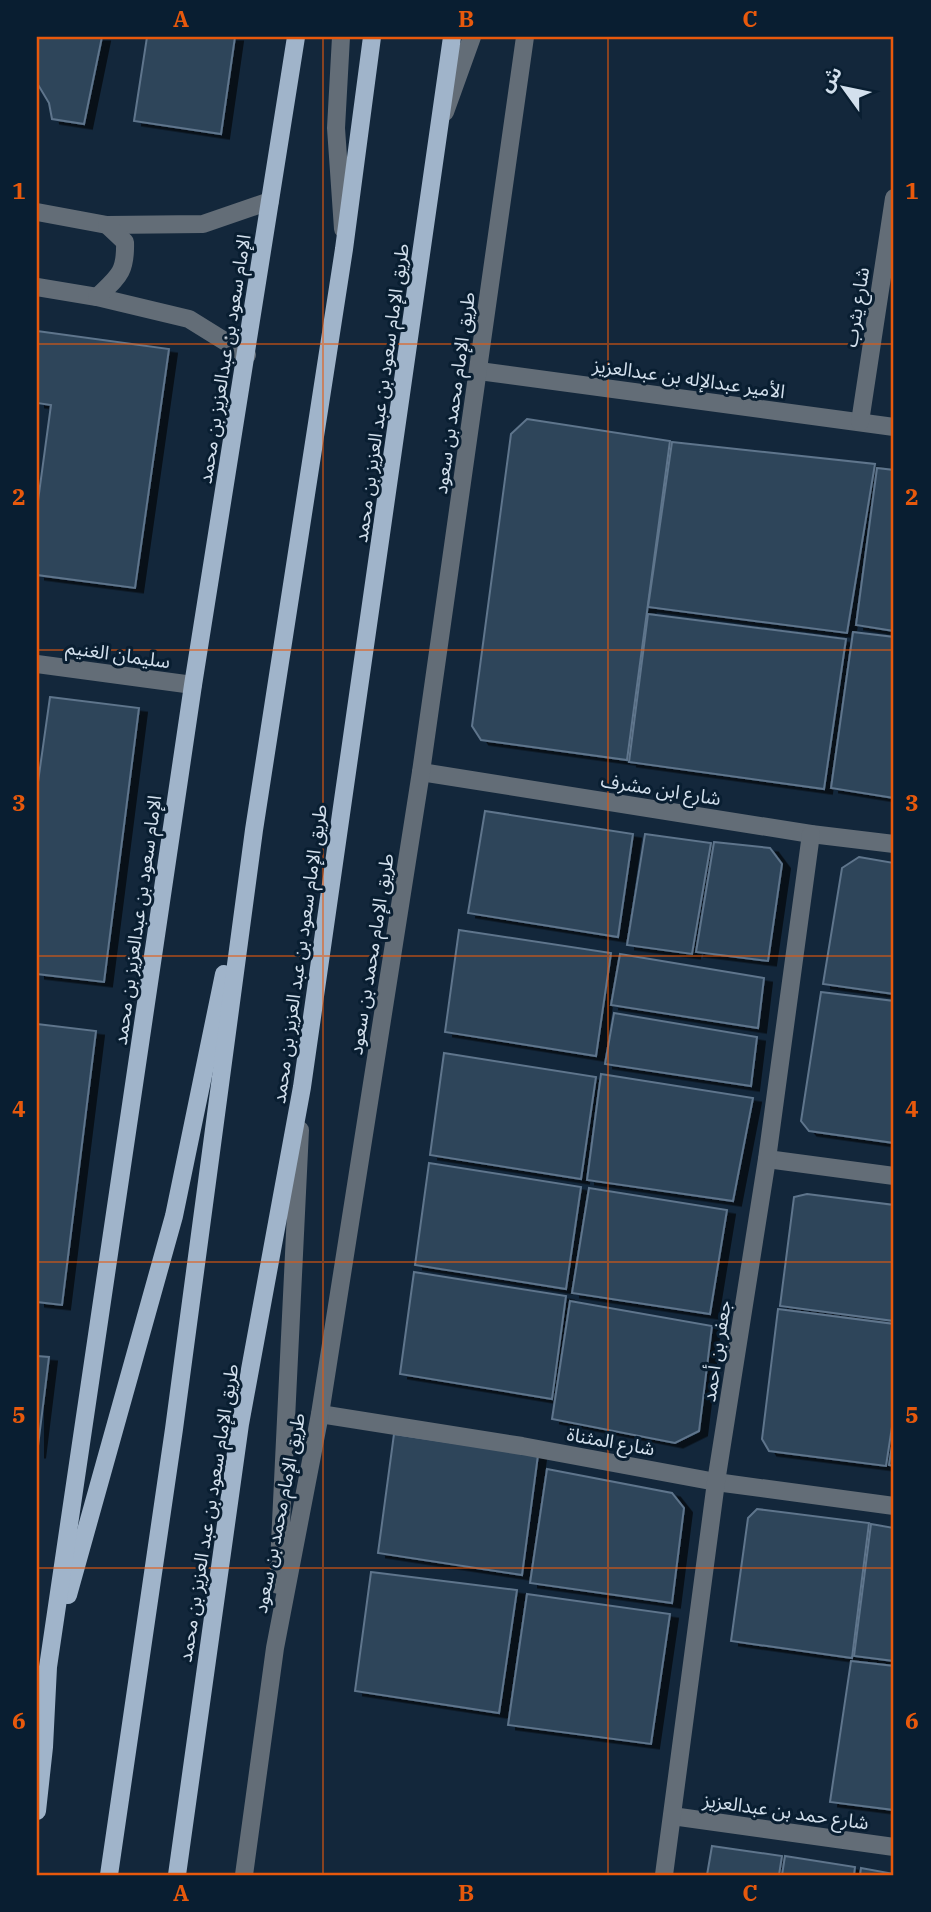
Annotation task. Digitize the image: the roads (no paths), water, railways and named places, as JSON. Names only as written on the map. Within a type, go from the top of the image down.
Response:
[{"type":"main road","name":"الإمام سعود بن عبدالعزيز بن محمد","points":[[37,1811],[48,1667],[193,685],[296,37]]},
{"type":"main road","points":[[109,1875],[174,1429],[254,830],[344,249],[372,37]]},
{"type":"main road","name":"طريق الإمام سعود بن عبد العزيز بن محمد","points":[[177,1875],[240,1424],[302,1087],[452,37]]},
{"type":"main road","points":[[48,1667],[174,1216],[254,830]]},
{"type":"street","points":[[341,37],[336,128],[344,249]]},
{"type":"street","points":[[440,129],[472,37]]},
{"type":"street","name":"طريق الإمام محمد بن سعود","points":[[244,1875],[275,1648],[320,1414],[421,772],[525,37]]},
{"type":"street","name":"شارع يثرب","points":[[860,422],[894,198]]},
{"type":"street","points":[[37,212],[107,225],[203,224],[270,201]]},
{"type":"street","points":[[97,297],[116,279],[126,264],[125,242],[107,225]]},
{"type":"street","points":[[37,287],[97,297],[189,319],[247,355]]},
{"type":"street","name":"الأمير عبدالإله بن عبدالعزيز","points":[[479,371],[894,427]]},
{"type":"street","name":"سليمان الغنيم","points":[[37,664],[193,685]]},
{"type":"street","name":"شارع ابن مشرف","points":[[421,772],[811,834],[894,844]]},
{"type":"street","name":"جعفر بن أحمد","points":[[664,1875],[716,1482],[767,1159],[811,834]]},
{"type":"street","points":[[275,1648],[302,1087]]},
{"type":"street","points":[[767,1159],[894,1176]]},
{"type":"street","name":"شارع المثناة","points":[[320,1414],[522,1446],[716,1482],[894,1506]]},
{"type":"street","name":"شارع حمد بن عبدالعزيز","points":[[672,1816],[894,1847]]}]
